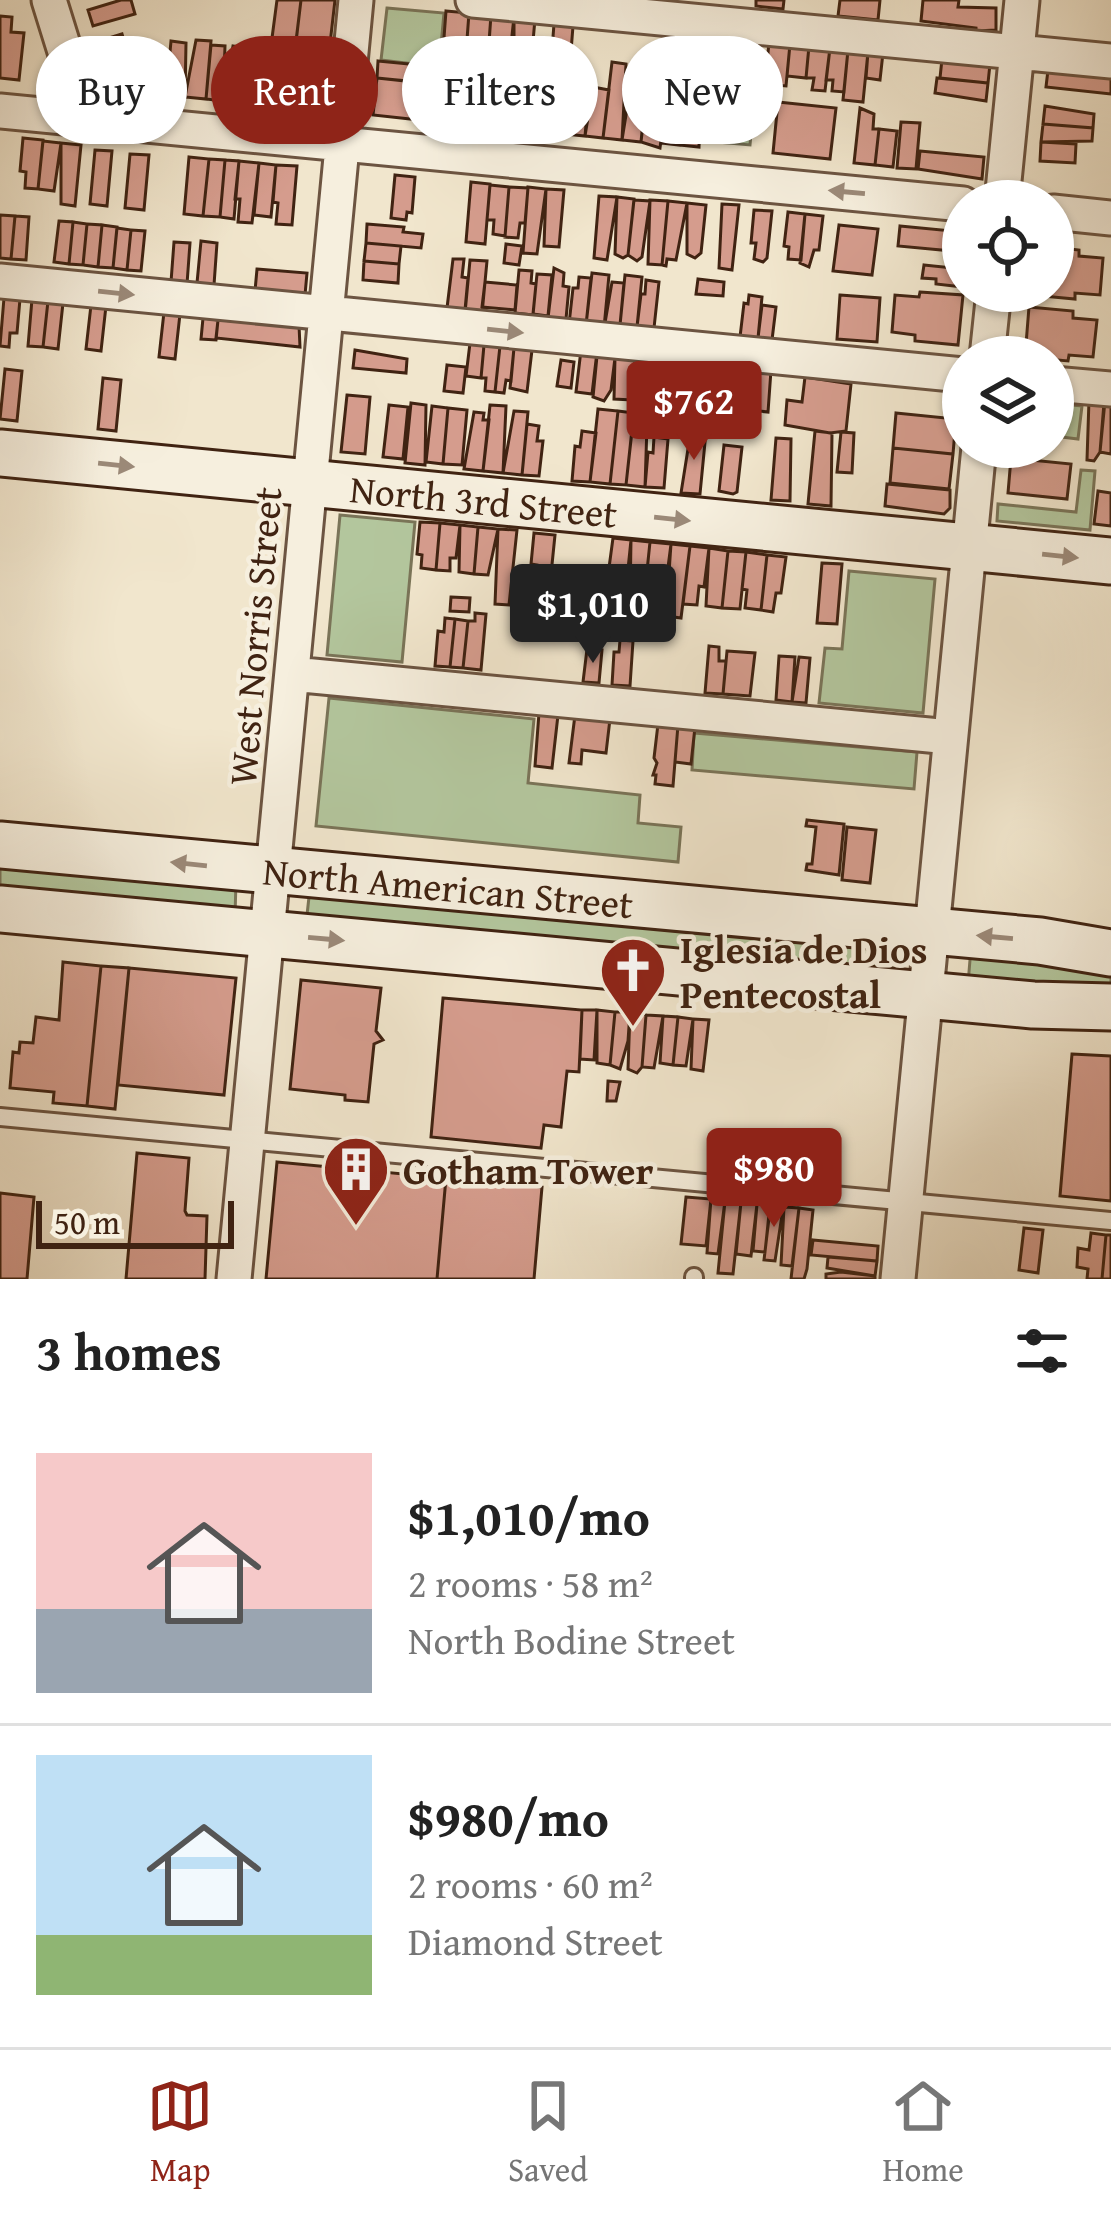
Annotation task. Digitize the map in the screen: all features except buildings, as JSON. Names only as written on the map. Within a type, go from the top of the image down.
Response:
[{"type":"street","points":[[49,0],[60,36]]},
{"type":"street","name":"West Norris Street","points":[[234,1279],[356,0]]},
{"type":"street","points":[[473,0],[1111,61]]},
{"type":"street","points":[[1004,180],[1022,0]]},
{"type":"street","points":[[0,111],[36,114]]},
{"type":"street","points":[[187,130],[942,202]]},
{"type":"street","points":[[1074,214],[1111,218]]},
{"type":"street","points":[[0,281],[942,373]]},
{"type":"street","points":[[1074,386],[1111,389]]},
{"type":"street","name":"North 3rd Street","points":[[0,453],[1111,561]]},
{"type":"street","points":[[898,1279],[977,468]]},
{"type":"street","points":[[292,674],[950,737]]},
{"type":"street","name":"North American Street","points":[[0,845],[1040,941],[1111,953]]},
{"type":"street","name":"North American Street","points":[[0,909],[926,995],[1111,1007]]},
{"type":"lane","points":[[0,1117],[1111,1221]]},
{"type":"green space","points":[[387,8],[444,13],[442,36],[402,36],[402,63],[381,60]]},
{"type":"green space","points":[[1074,405],[1082,406],[1078,439],[1074,439]]},
{"type":"green space","points":[[1081,470],[1095,471],[1090,530],[997,521],[998,504],[1076,512]]},
{"type":"green space","points":[[340,515],[415,522],[402,662],[327,655]]},
{"type":"green space","points":[[849,571],[935,579],[923,713],[819,703],[825,648],[842,649]]},
{"type":"green space","points":[[329,698],[534,719],[528,783],[640,795],[638,823],[681,827],[678,862],[316,826]]},
{"type":"green space","points":[[694,733],[917,752],[914,789],[692,770]]},
{"type":"green space","points":[[0,859],[236,881],[235,916],[0,894]]},
{"type":"green space","points":[[310,888],[896,948],[893,979],[307,915]]},
{"type":"green space","points":[[971,948],[1111,967],[1111,992],[968,984]]},
{"type":"place","name":"Iglesia de Dios Pentecostal","points":[[633,1029]]},
{"type":"place","name":"Gotham Tower","points":[[356,1228]]}]
